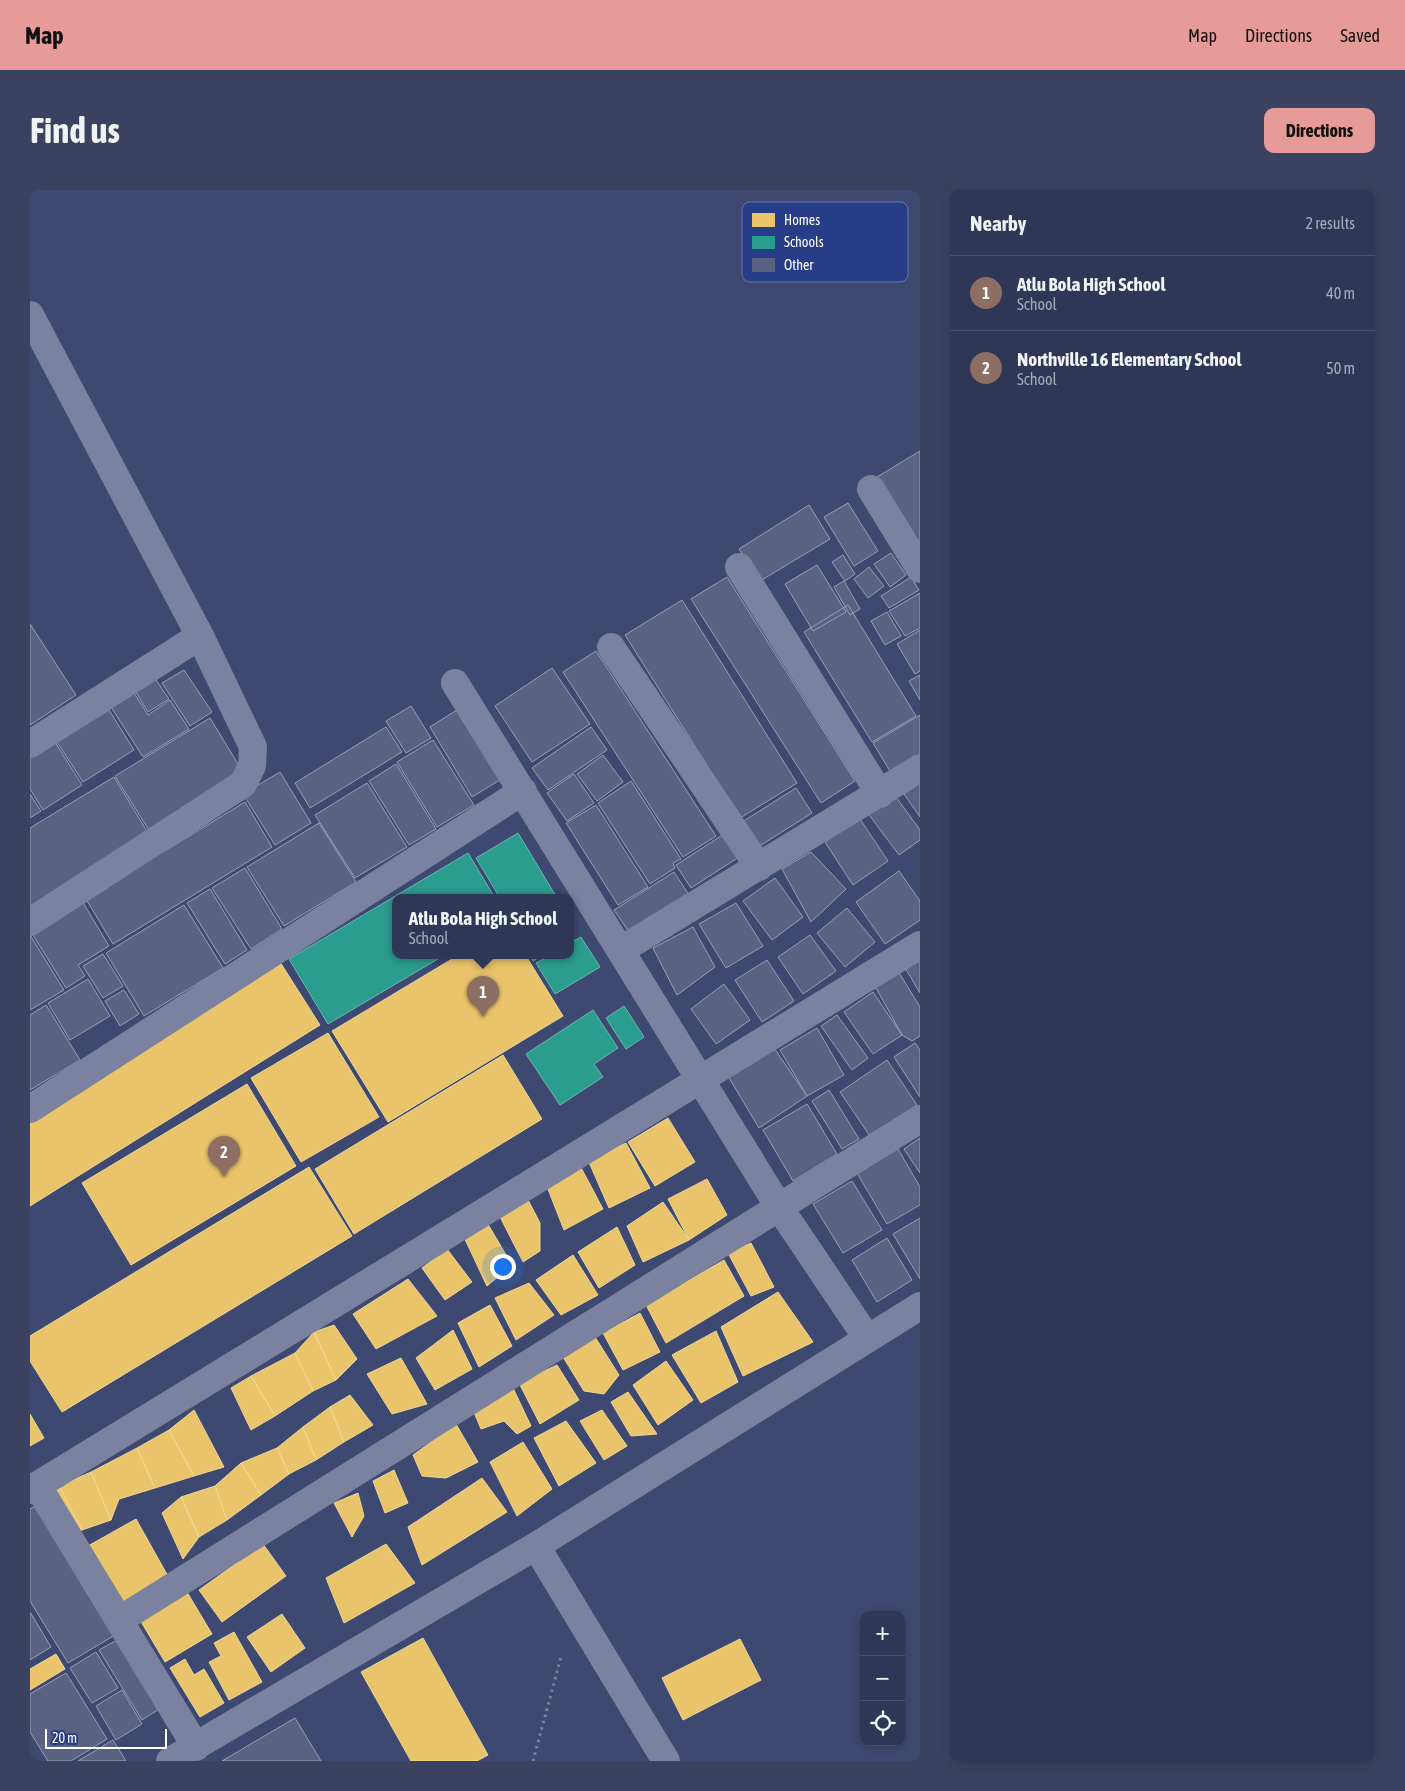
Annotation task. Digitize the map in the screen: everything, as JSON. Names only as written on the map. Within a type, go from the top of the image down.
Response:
[{"type":"street","points":[[30,315],[200,636],[253,747],[252,766],[243,784],[30,922]]},
{"type":"street","points":[[871,489],[920,569]]},
{"type":"street","points":[[740,567],[880,794]]},
{"type":"street","points":[[30,744],[200,636]]},
{"type":"street","points":[[612,646],[759,867]]},
{"type":"street","points":[[455,683],[779,1206],[867,1338]]},
{"type":"street","points":[[621,950],[920,768]]},
{"type":"street","points":[[30,1108],[523,791]]},
{"type":"street","points":[[196,1747],[121,1619],[34,1487],[920,945]]},
{"type":"street","points":[[121,1619],[920,1119]]},
{"type":"street","points":[[170,1761],[536,1546],[920,1306]]},
{"type":"street","points":[[536,1546],[666,1761]]},
{"type":"path","points":[[532,1761],[574,1608]]},
{"type":"building: Homes","points":[[452,959],[528,959],[563,1016],[388,1122],[332,1031]]},
{"type":"building: Homes","points":[[280,962],[320,1025],[30,1206],[30,1118]]},
{"type":"building: Homes","points":[[328,1033],[379,1117],[301,1162],[251,1078]]},
{"type":"building: Homes","points":[[503,1055],[542,1119],[354,1234],[315,1169]]},
{"type":"building: Homes","points":[[247,1084],[296,1166],[131,1265],[82,1183]]},
{"type":"building: Homes","points":[[668,1118],[695,1162],[655,1186],[628,1142]]},
{"type":"building: Homes","points":[[626,1143],[650,1188],[609,1208],[588,1160]]},
{"type":"building: Homes","points":[[577,1160],[603,1209],[564,1230],[544,1179]]},
{"type":"building: Homes","points":[[309,1167],[352,1236],[62,1412],[30,1361],[30,1336]]},
{"type":"building: Homes","points":[[707,1179],[727,1215],[689,1240],[668,1199]]},
{"type":"building: Homes","points":[[526,1196],[540,1223],[540,1251],[523,1262],[497,1211]]},
{"type":"building: Homes","points":[[663,1202],[689,1240],[643,1262],[627,1226]]},
{"type":"building: Homes","points":[[486,1221],[512,1265],[487,1286],[463,1235]]},
{"type":"building: Homes","points":[[617,1227],[635,1265],[599,1288],[578,1252]]},
{"type":"building: Homes","points":[[751,1243],[774,1287],[751,1296],[728,1253]]},
{"type":"building: Homes","points":[[447,1249],[472,1282],[445,1300],[422,1268]]},
{"type":"building: Homes","points":[[573,1255],[598,1295],[561,1315],[536,1280]]},
{"type":"building: Homes","points":[[724,1260],[744,1296],[666,1343],[646,1305]]},
{"type":"building: Homes","points":[[408,1279],[437,1316],[376,1349],[353,1314]]},
{"type":"building: Homes","points":[[529,1283],[554,1315],[516,1340],[495,1298]]},
{"type":"building: Homes","points":[[778,1292],[813,1342],[743,1376],[721,1327]]},
{"type":"building: Homes","points":[[490,1305],[512,1346],[479,1367],[458,1323]]},
{"type":"building: Homes","points":[[640,1313],[660,1352],[623,1370],[603,1333]]},
{"type":"building: Homes","points":[[334,1325],[357,1359],[336,1380],[314,1332]]},
{"type":"building: Homes","points":[[453,1330],[472,1369],[435,1390],[416,1358]]},
{"type":"building: Homes","points":[[716,1331],[738,1382],[701,1403],[672,1355]]},
{"type":"building: Homes","points":[[314,1332],[336,1380],[313,1391],[295,1353]]},
{"type":"building: Homes","points":[[595,1337],[619,1375],[604,1394],[584,1391],[563,1357]]},
{"type":"building: Homes","points":[[295,1353],[313,1391],[275,1416],[251,1376]]},
{"type":"building: Homes","points":[[401,1358],[427,1404],[392,1414],[367,1374]]},
{"type":"building: Homes","points":[[666,1361],[693,1400],[658,1425],[633,1385]]},
{"type":"building: Homes","points":[[557,1365],[579,1400],[540,1424],[519,1383]]},
{"type":"building: Homes","points":[[251,1376],[275,1416],[251,1430],[231,1388]]},
{"type":"building: Homes","points":[[513,1388],[531,1426],[517,1434],[504,1421],[481,1429],[473,1410]]},
{"type":"building: Homes","points":[[628,1392],[657,1434],[631,1436],[611,1402]]},
{"type":"building: Homes","points":[[350,1395],[373,1425],[344,1442],[330,1407]]},
{"type":"building: Homes","points":[[330,1407],[344,1442],[316,1460],[303,1427]]},
{"type":"building: Homes","points":[[194,1410],[224,1467],[194,1476],[169,1430]]},
{"type":"building: Homes","points":[[602,1410],[627,1446],[604,1460],[580,1421]]},
{"type":"building: Homes","points":[[30,1414],[44,1438],[30,1446]]},
{"type":"building: Homes","points":[[566,1421],[596,1463],[559,1486],[534,1438]]},
{"type":"building: Homes","points":[[456,1424],[478,1462],[446,1478],[422,1476],[413,1455]]},
{"type":"building: Homes","points":[[303,1427],[316,1460],[289,1474],[277,1448]]},
{"type":"building: Homes","points":[[169,1430],[194,1476],[155,1488],[137,1448]]},
{"type":"building: Homes","points":[[523,1442],[552,1489],[517,1516],[490,1462]]},
{"type":"building: Homes","points":[[137,1448],[155,1488],[119,1499],[111,1520],[91,1472]]},
{"type":"building: Homes","points":[[277,1448],[289,1474],[261,1495],[241,1463]]},
{"type":"building: Homes","points":[[241,1463],[261,1495],[227,1520],[215,1486]]},
{"type":"building: Homes","points":[[394,1470],[408,1503],[385,1513],[373,1481]]},
{"type":"building: Homes","points":[[91,1472],[111,1520],[82,1530],[59,1486]]},
{"type":"building: Homes","points":[[482,1478],[507,1512],[422,1565],[408,1527]]},
{"type":"building: Homes","points":[[59,1486],[82,1530],[72,1535],[47,1491]]},
{"type":"building: Homes","points":[[215,1486],[227,1520],[199,1537],[181,1497]]},
{"type":"building: Homes","points":[[358,1493],[364,1516],[352,1537],[334,1503]]},
{"type":"building: Homes","points":[[181,1497],[199,1537],[183,1559],[162,1513]]},
{"type":"building: Homes","points":[[136,1519],[169,1578],[121,1605],[88,1546]]},
{"type":"building: Homes","points":[[263,1544],[286,1576],[222,1622],[199,1590]]},
{"type":"building: Homes","points":[[386,1544],[415,1583],[344,1623],[326,1578]]},
{"type":"building: Homes","points":[[187,1592],[212,1634],[165,1662],[140,1620]]},
{"type":"building: Homes","points":[[282,1614],[305,1648],[271,1672],[247,1637]]},
{"type":"building: Homes","points":[[234,1632],[262,1682],[229,1700],[209,1662],[221,1656],[214,1643]]},
{"type":"building: Homes","points":[[423,1638],[488,1755],[477,1761],[411,1761],[361,1672]]},
{"type":"building: Homes","points":[[740,1639],[761,1680],[683,1720],[662,1678]]},
{"type":"building: Homes","points":[[56,1654],[65,1669],[30,1690],[30,1669]]},
{"type":"building: Homes","points":[[185,1659],[194,1675],[204,1669],[224,1703],[200,1717],[170,1668]]},
{"type":"building: Schools","points":[[518,833],[555,894],[498,894],[476,858]]},
{"type":"building: Schools","points":[[468,853],[493,894],[399,894]]},
{"type":"building: Schools","points":[[392,898],[392,959],[438,959],[328,1024],[289,959]]},
{"type":"building: Schools","points":[[581,937],[600,967],[555,994],[536,963],[543,959],[574,959],[574,941]]},
{"type":"building: Schools","points":[[624,1006],[644,1037],[626,1049],[606,1018]]},
{"type":"building: Schools","points":[[593,1010],[618,1048],[594,1064],[603,1077],[560,1105],[526,1054]]},
{"type":"building: Other","points":[[920,451],[920,549],[877,477]]},
{"type":"building: Other","points":[[848,503],[878,551],[854,566],[824,517]]},
{"type":"building: Other","points":[[809,505],[830,539],[760,581],[739,549]]},
{"type":"building: Other","points":[[891,553],[906,575],[890,587],[874,564]]},
{"type":"building: Other","points":[[843,555],[855,574],[845,581],[832,562]]},
{"type":"building: Other","points":[[817,565],[846,612],[813,631],[785,584]]},
{"type":"building: Other","points":[[869,567],[884,586],[868,598],[854,579]]},
{"type":"building: Other","points":[[727,577],[855,781],[821,803],[691,599]]},
{"type":"building: Other","points":[[911,577],[919,590],[889,608],[881,596]]},
{"type":"building: Other","points":[[844,581],[860,609],[850,615],[834,587]]},
{"type":"building: Other","points":[[920,593],[920,628],[905,636],[889,611]]},
{"type":"building: Other","points":[[682,600],[797,783],[740,818],[625,635]]},
{"type":"building: Other","points":[[848,605],[916,716],[872,742],[804,632]]},
{"type":"building: Other","points":[[887,612],[901,636],[885,645],[871,621]]},
{"type":"building: Other","points":[[30,624],[76,695],[30,725]]},
{"type":"building: Other","points":[[920,630],[920,671],[915,674],[897,644]]},
{"type":"building: Other","points":[[596,651],[716,836],[683,857],[563,672]]},
{"type":"building: Other","points":[[552,668],[590,724],[532,762],[495,706]]},
{"type":"building: Other","points":[[184,670],[212,712],[190,726],[162,683]]},
{"type":"building: Other","points":[[920,675],[920,700],[909,681]]},
{"type":"building: Other","points":[[154,677],[169,699],[148,712],[134,689]]},
{"type":"building: Other","points":[[134,693],[148,715],[170,700],[189,729],[143,757],[111,707]]},
{"type":"building: Other","points":[[411,706],[431,738],[406,753],[386,721]]},
{"type":"building: Other","points":[[460,708],[503,778],[472,797],[430,727]]},
{"type":"building: Other","points":[[109,710],[134,750],[83,782],[57,742]]},
{"type":"building: Other","points":[[920,715],[920,760],[893,776],[873,743]]},
{"type":"building: Other","points":[[210,718],[246,777],[152,835],[115,776]]},
{"type":"building: Other","points":[[386,727],[402,752],[310,808],[295,783]]},
{"type":"building: Other","points":[[591,727],[607,750],[548,790],[532,768]]},
{"type":"building: Other","points":[[433,740],[474,805],[437,827],[397,762]]},
{"type":"building: Other","points":[[55,742],[82,785],[43,810],[30,789],[30,758]]},
{"type":"building: Other","points":[[603,755],[623,782],[597,801],[577,774]]},
{"type":"building: Other","points":[[396,764],[436,829],[409,845],[369,781]]},
{"type":"building: Other","points":[[280,772],[311,823],[275,845],[243,794]]},
{"type":"building: Other","points":[[574,774],[594,803],[567,821],[547,793]]},
{"type":"building: Other","points":[[114,777],[151,838],[30,911],[30,828]]},
{"type":"building: Other","points":[[631,781],[681,859],[673,863],[675,868],[650,884],[598,803]]},
{"type":"building: Other","points":[[367,783],[407,847],[355,878],[315,815]]},
{"type":"building: Other","points":[[920,783],[920,817],[904,794]]},
{"type":"building: Other","points":[[796,788],[812,813],[758,847],[742,822]]},
{"type":"building: Other","points":[[893,793],[920,830],[920,840],[899,855],[867,812]]},
{"type":"building: Other","points":[[30,794],[41,811],[30,818]]},
{"type":"building: Other","points":[[245,802],[272,847],[113,944],[86,899]]},
{"type":"building: Other","points":[[596,805],[648,887],[618,905],[566,823]]},
{"type":"building: Other","points":[[860,819],[888,861],[853,885],[825,842]]},
{"type":"building: Other","points":[[319,823],[356,882],[284,926],[247,867]]},
{"type":"building: Other","points":[[724,834],[739,857],[691,888],[676,865]]},
{"type":"building: Other","points":[[811,852],[846,889],[811,922],[782,869]]},
{"type":"building: Other","points":[[245,868],[282,929],[251,949],[212,888]]},
{"type":"building: Other","points":[[899,871],[920,901],[920,920],[885,944],[856,902]]},
{"type":"building: Other","points":[[674,872],[691,898],[631,935],[614,910]]},
{"type":"building: Other","points":[[775,878],[803,917],[772,940],[743,901]]},
{"type":"building: Other","points":[[210,889],[247,950],[225,964],[187,903]]},
{"type":"building: Other","points":[[82,901],[109,946],[78,965],[85,976],[66,988],[31,932]]},
{"type":"building: Other","points":[[736,903],[763,946],[726,968],[699,924]]},
{"type":"building: Other","points":[[184,905],[223,968],[144,1016],[106,953]]},
{"type":"building: Other","points":[[847,908],[875,942],[845,967],[817,933]]},
{"type":"building: Other","points":[[693,927],[715,967],[677,995],[653,948]]},
{"type":"building: Other","points":[[30,935],[64,990],[30,1010]]},
{"type":"building: Other","points":[[810,935],[836,971],[803,994],[778,957]]},
{"type":"building: Other","points":[[103,954],[123,986],[103,998],[83,966]]},
{"type":"building: Other","points":[[920,957],[920,993],[904,966]]},
{"type":"building: Other","points":[[767,960],[794,1001],[762,1022],[735,980]]},
{"type":"building: Other","points":[[898,971],[920,1007],[920,1036],[912,1041],[902,1035],[875,986]]},
{"type":"building: Other","points":[[88,979],[110,1016],[70,1040],[48,1003]]},
{"type":"building: Other","points":[[724,984],[750,1020],[716,1044],[691,1009]]},
{"type":"building: Other","points":[[124,990],[139,1014],[120,1026],[105,1001]]},
{"type":"building: Other","points":[[873,992],[902,1035],[873,1054],[844,1012]]},
{"type":"building: Other","points":[[46,1005],[80,1060],[30,1090],[30,1015]]},
{"type":"building: Other","points":[[837,1015],[868,1058],[852,1070],[821,1026]]},
{"type":"building: Other","points":[[817,1028],[844,1075],[807,1096],[780,1050]]},
{"type":"building: Other","points":[[915,1043],[920,1050],[920,1097],[894,1057]]},
{"type":"building: Other","points":[[774,1048],[807,1096],[759,1128],[728,1076]]},
{"type":"building: Other","points":[[887,1060],[917,1105],[870,1136],[840,1092]]},
{"type":"building: Other","points":[[829,1090],[859,1139],[842,1149],[812,1101]]},
{"type":"building: Other","points":[[807,1104],[837,1154],[793,1181],[763,1130]]},
{"type":"building: Other","points":[[920,1138],[920,1173],[904,1149]]},
{"type":"building: Other","points":[[898,1149],[920,1187],[920,1205],[887,1224],[857,1173]]},
{"type":"building: Other","points":[[852,1181],[882,1230],[843,1253],[813,1204]]},
{"type":"building: Other","points":[[920,1218],[920,1279],[893,1234]]},
{"type":"building: Other","points":[[887,1238],[912,1280],[877,1302],[852,1260]]},
{"type":"building: Other","points":[[36,1506],[115,1635],[68,1663],[30,1601],[30,1509]]},
{"type":"building: Other","points":[[30,1612],[51,1647],[30,1660]]},
{"type":"building: Other","points":[[119,1639],[161,1708],[142,1720],[99,1650]]},
{"type":"building: Other","points":[[96,1652],[118,1688],[92,1703],[70,1668]]},
{"type":"building: Other","points":[[66,1673],[107,1739],[71,1761],[48,1761],[30,1732],[30,1694]]},
{"type":"building: Other","points":[[122,1690],[142,1724],[116,1740],[96,1706]]},
{"type":"building: Other","points":[[295,1718],[321,1761],[222,1761]]},
{"type":"building: Other","points":[[113,1740],[126,1761],[78,1761]]},
{"type":"place","name":"Atlu Bola High School","points":[[483,1017]]},
{"type":"place","name":"Northville 16 Elementary School","points":[[224,1177]]}]
